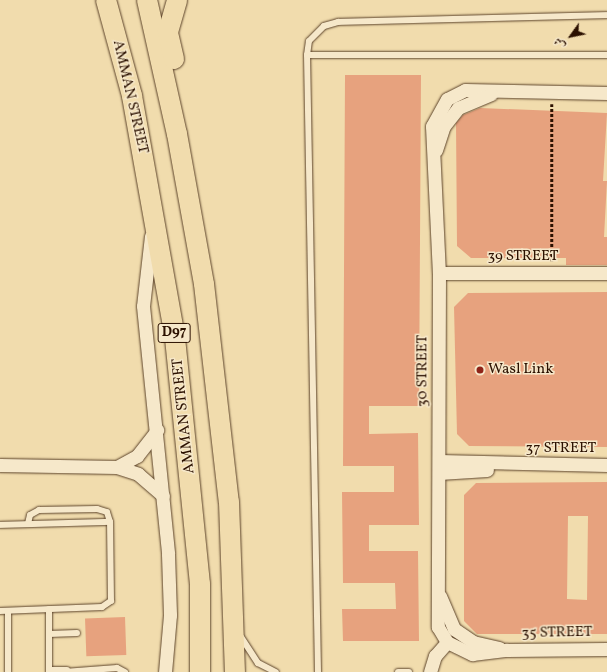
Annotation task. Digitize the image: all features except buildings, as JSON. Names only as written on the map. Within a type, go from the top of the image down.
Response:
[{"type":"main road","name":"AMMAN STREET","points":[[106,0],[132,96],[156,216],[190,461],[200,584],[200,672]]},
{"type":"main road","name":"D97","points":[[147,0],[177,134],[204,284],[229,502],[235,672]]},
{"type":"main road","points":[[177,0],[168,32],[185,109],[177,134]]},
{"type":"street","name":"30 STREET","points":[[447,642],[436,618],[439,588],[439,273],[435,153],[444,126],[458,108],[497,93],[607,93]]},
{"type":"street","points":[[156,216],[143,306],[157,430],[170,585],[165,672]]},
{"type":"street","name":"39 STREET","points":[[439,273],[607,273]]},
{"type":"street","points":[[117,467],[141,452],[157,430]]},
{"type":"street","points":[[0,465],[117,467],[138,474],[163,496]]},
{"type":"street","name":"37 STREET","points":[[439,467],[607,465]]},
{"type":"street","name":"30 STREET","points":[[439,588],[443,609],[454,629],[473,642],[507,650]]},
{"type":"street","points":[[430,672],[435,656],[447,642],[472,654],[507,650]]},
{"type":"street","name":"35 STREET","points":[[507,650],[607,649]]},
{"type":"lane","points":[[318,672],[306,56],[313,35],[324,26],[338,22],[607,15]]},
{"type":"lane","points":[[306,56],[607,55]]},
{"type":"lane","points":[[0,611],[109,604],[110,522],[102,509],[34,511],[28,524]]},
{"type":"lane","points":[[0,524],[110,522]]},
{"type":"lane","points":[[49,609],[49,671],[120,668],[125,672]]},
{"type":"lane","points":[[8,611],[8,672]]},
{"type":"lane","points":[[234,623],[250,655],[258,664],[276,672]]},
{"type":"lane","points":[[49,634],[77,633]]},
{"type":"lane","points":[[398,672],[408,672]]},
{"type":"path","points":[[552,93],[552,273]]},
{"type":"place","name":"Wasl Link","points":[[480,370]]}]
